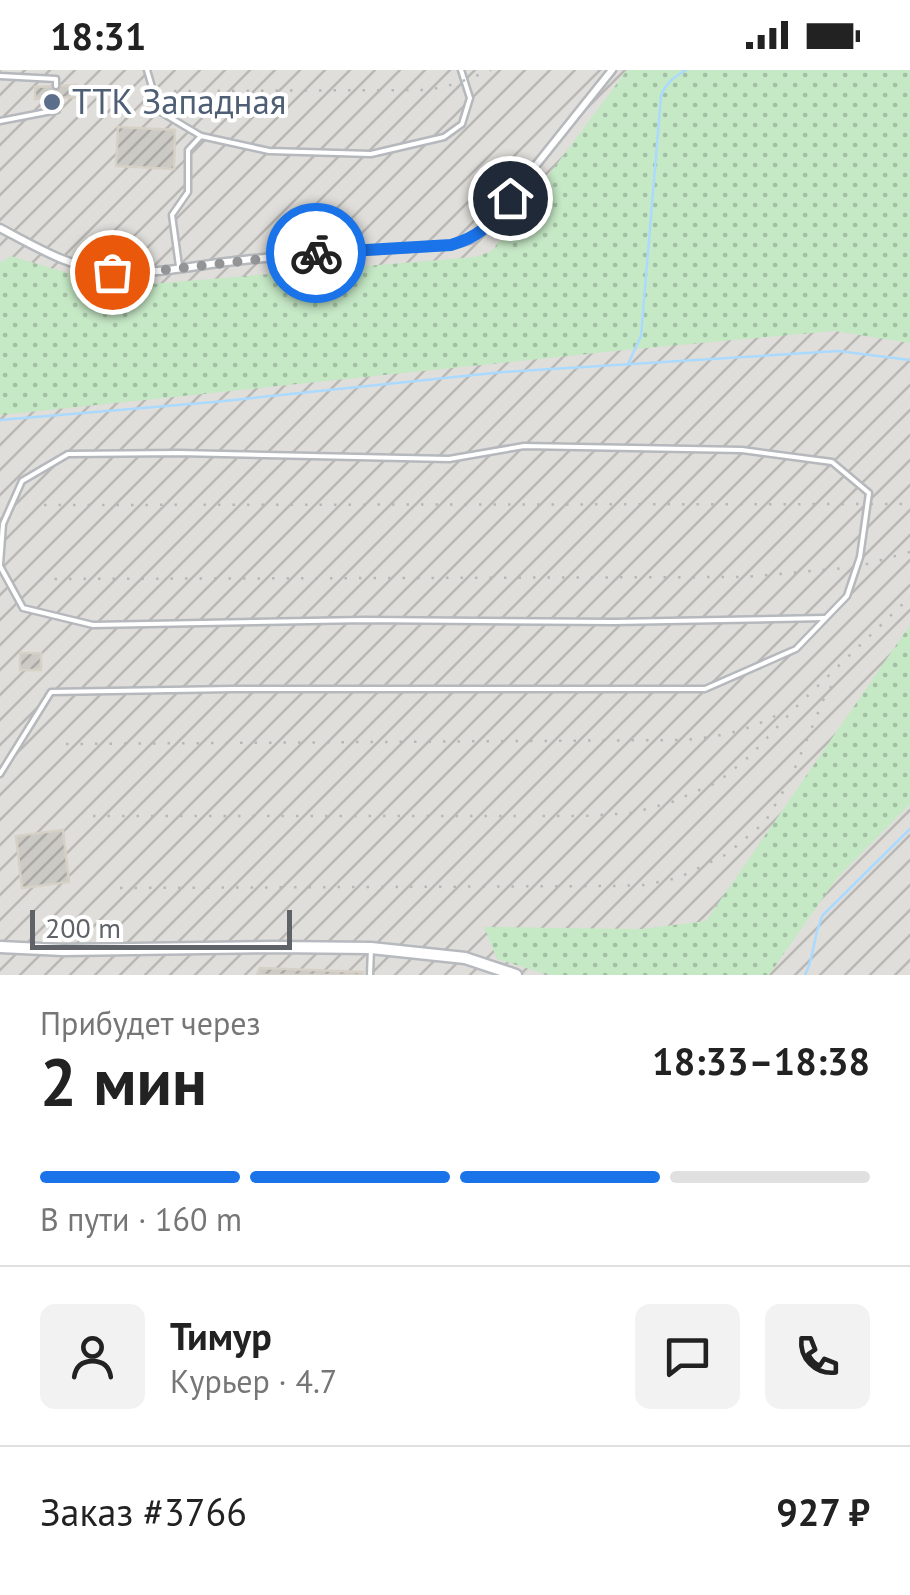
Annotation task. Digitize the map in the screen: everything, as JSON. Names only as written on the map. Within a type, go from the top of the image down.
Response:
[{"type":"street","points":[[0,228],[48,254],[112,272],[300,254],[451,245],[472,239],[489,224],[612,70]]},
{"type":"street","points":[[0,947],[372,948],[465,958],[516,975]]},
{"type":"lane","points":[[148,70],[159,111],[201,136],[269,151],[371,154],[444,137],[462,124],[470,98],[462,70]]},
{"type":"lane","points":[[0,76],[56,79],[56,86]]},
{"type":"lane","points":[[0,121],[57,110],[56,98]]},
{"type":"lane","points":[[179,268],[172,215],[188,192],[188,150],[201,136]]},
{"type":"lane","points":[[0,774],[51,692],[705,689],[796,649],[846,596],[860,557],[869,493],[832,462],[742,450],[524,446],[449,459],[179,452],[68,454],[22,480],[3,524],[0,565],[23,608],[94,625],[825,618]]},
{"type":"lane","points":[[370,975],[372,948]]},
{"type":"shaded area","points":[[0,70],[910,70],[910,975],[0,975]]},
{"type":"green space","points":[[627,70],[910,70],[910,343],[834,331],[0,415],[0,263],[11,256],[114,287],[475,257],[492,251]]},
{"type":"green space","points":[[910,625],[910,804],[837,878],[769,975],[549,975],[497,959],[484,927],[641,929],[706,921]]},
{"type":"building","points":[[77,85],[78,97],[35,99],[35,87]]},
{"type":"building","points":[[118,127],[175,130],[174,169],[116,166]]},
{"type":"building","points":[[20,653],[41,653],[41,670],[20,670]]},
{"type":"building","points":[[63,830],[69,882],[22,888],[16,836]]},
{"type":"building","points":[[260,968],[363,972],[363,975],[257,975]]},
{"type":"waterway","points":[[628,364],[641,336],[661,96],[665,87],[686,70]]},
{"type":"waterway","points":[[0,420],[503,372],[838,351],[910,360]]},
{"type":"waterway","points":[[805,975],[823,915],[910,829]]},
{"type":"railway","points":[[174,91],[429,90],[491,70]]},
{"type":"railway","points":[[44,505],[910,504]]},
{"type":"railway","points":[[40,579],[745,577],[856,567],[910,552]]},
{"type":"railway","points":[[93,816],[632,813],[672,802],[718,782],[751,755],[910,597]]},
{"type":"railway","points":[[120,888],[612,886],[678,878],[727,854],[765,822],[790,780],[835,681]]},
{"type":"railway","points":[[66,744],[683,740],[736,731],[785,710]]},
{"type":"way so far","points":[[112,272],[146,272],[316,253]]},
{"type":"place","name":"ТТК Западная","points":[[52,102]]},
{"type":"route","points":[[316,253],[451,245],[472,239],[510,198]]}]
